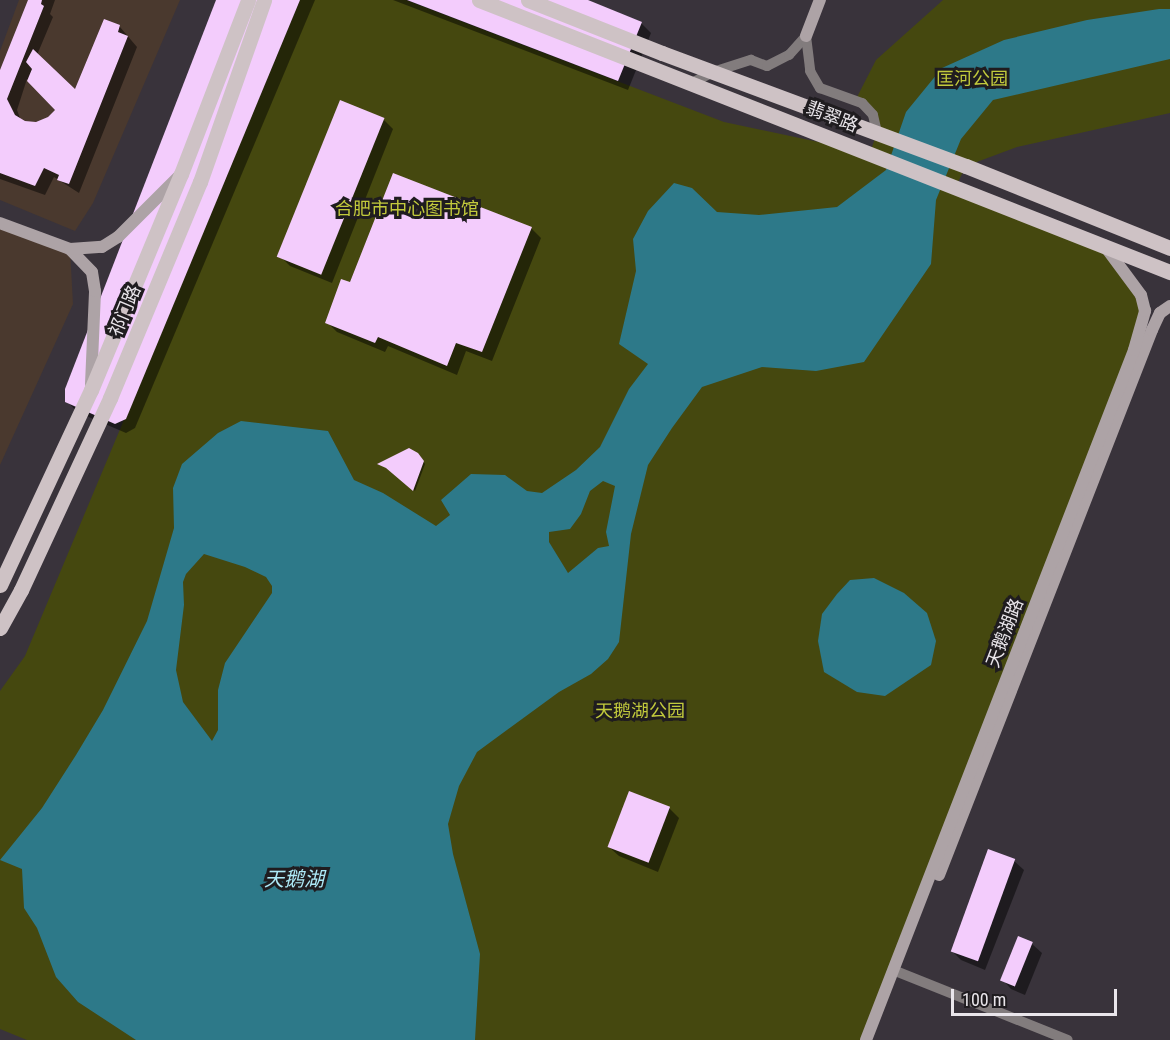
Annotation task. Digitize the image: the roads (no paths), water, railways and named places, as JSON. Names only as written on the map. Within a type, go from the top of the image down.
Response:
[{"type":"main road","name":"祁门路","points":[[0,585],[91,390],[181,174],[248,0]]},
{"type":"main road","name":"祁门路","points":[[0,628],[21,590],[110,398],[200,182],[264,0]]},
{"type":"main road","name":"翡翠路","points":[[479,0],[1170,272]]},
{"type":"main road","name":"翡翠路","points":[[528,0],[966,166],[1170,248]]},
{"type":"street","points":[[692,83],[713,72],[751,60],[767,66],[789,55],[806,36],[820,0]]},
{"type":"street","points":[[806,36],[810,71],[820,88],[862,103],[873,115],[877,132]]},
{"type":"street","points":[[0,223],[70,249],[102,247],[118,237],[181,174]]},
{"type":"street","name":"天鹅湖路","points":[[873,1040],[896,971],[1134,350],[1145,311],[1141,295],[1104,245]]},
{"type":"street","points":[[70,249],[92,272],[95,291],[91,390]]},
{"type":"street","name":"天鹅湖路","points":[[866,1040],[960,823],[1152,330],[1160,313],[1170,306]]},
{"type":"street","points":[[896,971],[1068,1040]]},
{"type":"water","name":"天鹅湖","points":[[1170,9],[1170,59],[993,100],[961,139],[936,200],[931,264],[864,362],[816,371],[762,367],[702,387],[648,465],[631,534],[619,642],[608,659],[591,674],[559,692],[477,752],[459,786],[448,824],[453,854],[480,954],[475,1040],[136,1040],[78,1002],[56,977],[37,928],[24,908],[22,869],[0,860],[42,808],[76,755],[103,710],[147,621],[174,528],[173,488],[182,464],[218,433],[241,421],[328,431],[354,480],[383,493],[436,526],[450,515],[441,500],[471,474],[505,475],[527,491],[542,493],[576,470],[600,447],[629,389],[648,364],[619,344],[636,271],[633,239],[648,211],[674,183],[692,188],[717,212],[759,215],[837,207],[886,170],[906,112],[942,68],[1004,40],[1087,20]],"holes":[[[603,481],[615,486],[606,532],[609,546],[598,548],[568,573],[549,542],[549,532],[570,529],[581,514],[590,491]],[[204,554],[245,567],[266,577],[272,586],[272,593],[225,663],[218,690],[218,730],[212,741],[183,702],[176,670],[184,605],[183,582],[186,574]]]},
{"type":"water","points":[[874,578],[904,593],[927,613],[936,641],[931,665],[885,696],[857,692],[824,672],[818,641],[822,614],[837,594],[850,580]]},
{"type":"park label","name":"匡河公园","points":[[972,79]]},
{"type":"park label","name":"合肥市中心图书馆","points":[[407,209]]},
{"type":"park label","name":"天鹅湖公园","points":[[640,711]]}]
